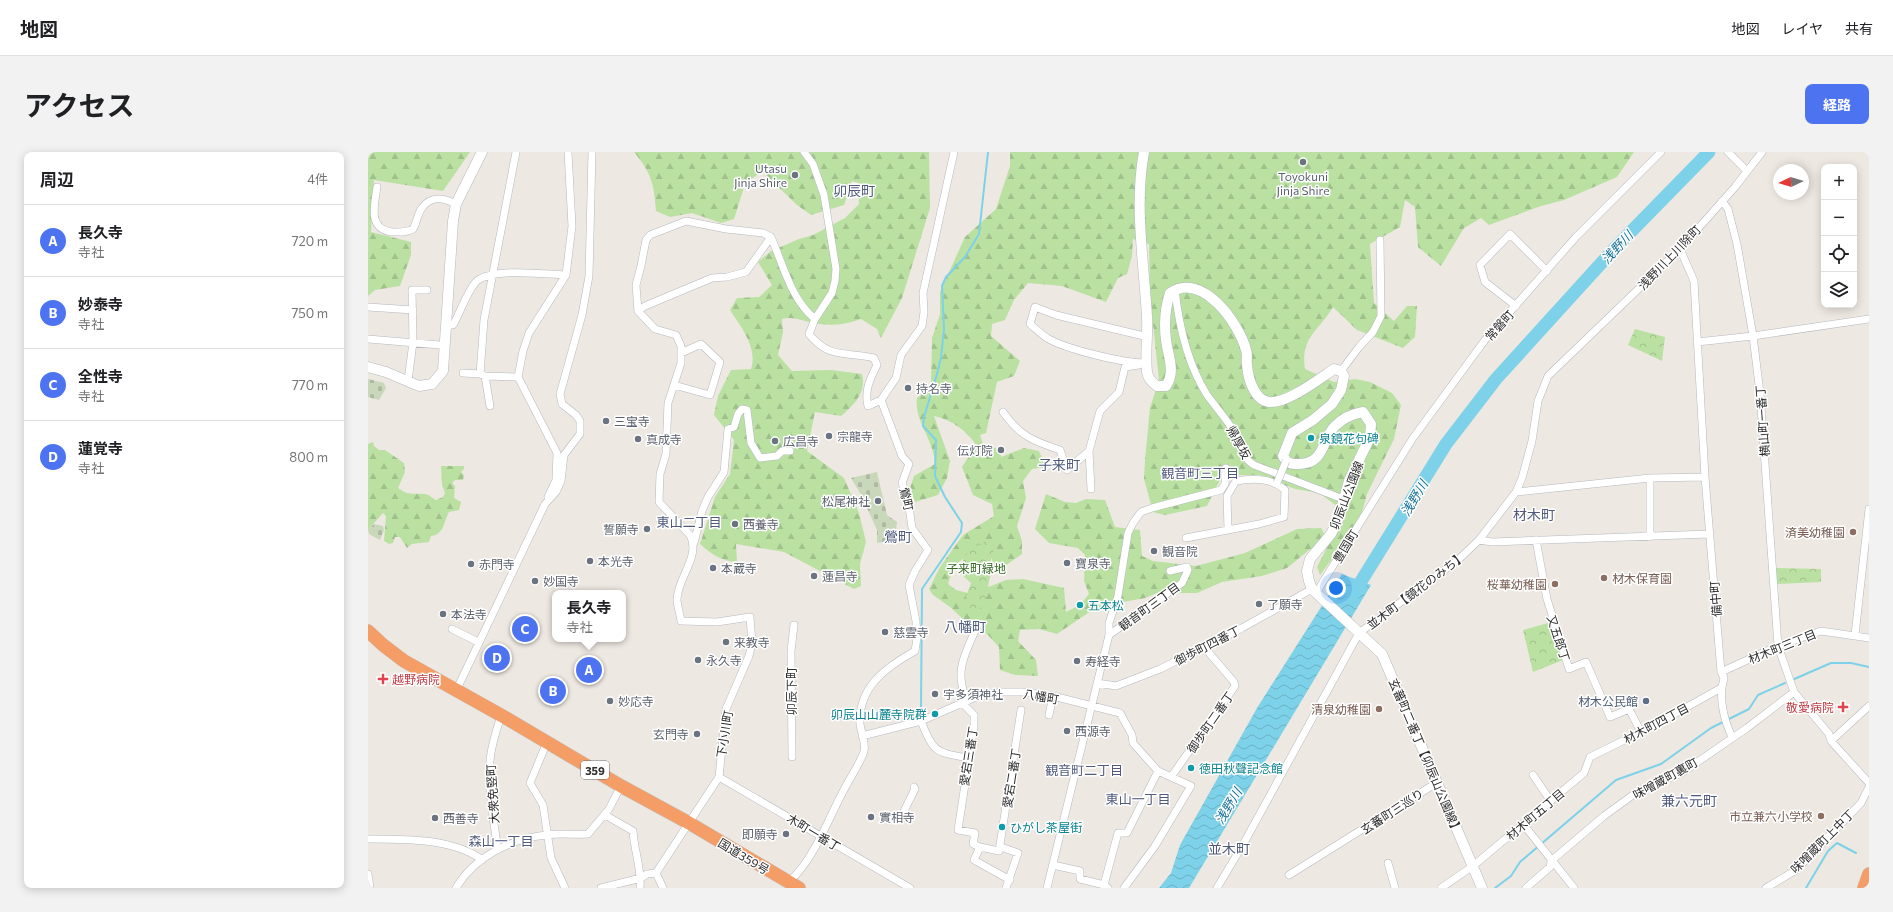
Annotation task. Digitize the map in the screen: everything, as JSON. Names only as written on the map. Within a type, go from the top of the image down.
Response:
[{"type":"highway","name":"359","points":[[368,631],[383,646],[404,661],[621,786],[689,823]]},
{"type":"highway","name":"国道359号","points":[[689,823],[790,886]]},
{"type":"highway","points":[[1864,888],[1869,874]]},
{"type":"street","points":[[368,367],[386,372],[419,386],[432,384],[438,379],[443,371],[451,240],[456,204],[482,152]]},
{"type":"street","points":[[490,406],[482,375],[484,320],[516,152]]},
{"type":"street","points":[[456,691],[478,642],[546,504],[556,480],[557,454],[518,377],[522,350],[529,333],[566,275],[572,226],[568,152]]},
{"type":"street","points":[[546,504],[556,492],[562,481],[564,455],[580,434],[580,421],[576,415],[562,404],[560,394],[582,314],[589,276],[592,152]]},
{"type":"street","points":[[804,152],[813,164],[824,195],[836,269],[832,293],[815,318],[809,334],[816,344],[828,352],[874,358],[877,364],[867,386],[866,398],[868,406],[881,400],[896,378],[900,355],[922,326],[924,312],[923,293],[954,152]]},
{"type":"street","points":[[1144,152],[1139,190],[1148,337],[1146,363],[1150,381],[1157,386],[1166,386],[1170,380],[1172,368],[1166,339],[1166,305],[1170,293],[1186,286],[1200,289],[1214,300],[1227,315],[1246,350],[1247,365],[1251,383],[1259,396],[1269,402],[1293,395],[1311,386],[1334,369],[1341,371],[1344,376],[1341,390],[1332,404],[1313,420],[1292,433],[1283,456],[1286,461],[1277,483]]},
{"type":"street","name":"常磐町","points":[[1361,519],[1413,438],[1441,398],[1486,340],[1607,205],[1661,152]]},
{"type":"street","name":"浅野川上川除町","points":[[1569,356],[1680,249],[1762,152]]},
{"type":"street","points":[[1730,154],[1747,171]]},
{"type":"street","points":[[377,187],[373,220],[377,228],[382,231],[405,233],[413,229],[421,209],[427,203],[437,199],[445,198],[456,204]]},
{"type":"street","name":"横山町一番丁","points":[[1722,201],[1728,209],[1737,244],[1753,336],[1760,393],[1778,646],[1794,692]]},
{"type":"street","points":[[693,553],[693,540],[690,535],[659,502],[660,474],[666,454],[668,403],[681,363],[681,346],[676,335],[655,329],[638,311],[636,284],[646,240],[650,235],[686,221],[726,229],[763,233],[772,237],[794,293],[806,312],[815,318]]},
{"type":"street","points":[[1516,306],[1485,282],[1480,265],[1510,234],[1547,271]]},
{"type":"street","points":[[638,311],[645,306],[712,278],[727,277],[746,272],[772,237]]},
{"type":"street","points":[[1341,371],[1358,347],[1372,332],[1381,316],[1380,240]]},
{"type":"street","name":"備中町","points":[[1680,249],[1694,281],[1709,534],[1721,672],[1724,678],[1721,688],[1725,721],[1732,738]]},
{"type":"street","points":[[447,325],[453,325],[475,282],[493,274],[503,272],[566,275]]},
{"type":"street","points":[[408,381],[413,342],[412,290],[427,290]]},
{"type":"street","name":"帰厚坂","points":[[1175,290],[1179,322],[1188,357],[1207,394],[1232,428],[1246,460],[1254,465],[1343,499]]},
{"type":"street","points":[[368,307],[413,310]]},
{"type":"street","points":[[1146,363],[1111,359],[1056,343],[1045,337],[1030,324],[1035,307],[1056,315],[1148,337]]},
{"type":"street","points":[[1697,342],[1753,336],[1869,319]]},
{"type":"street","points":[[368,339],[440,344]]},
{"type":"street","points":[[674,385],[710,395],[720,362],[702,344],[681,353]]},
{"type":"street","name":"並木町【鏡花のみち】","points":[[1217,888],[1245,841],[1357,630],[1444,572],[1479,540],[1516,492],[1527,462],[1538,401],[1548,376],[1569,356]]},
{"type":"street","points":[[1091,489],[1089,451],[1100,411],[1118,392],[1125,367],[1146,363]]},
{"type":"street","points":[[463,373],[518,377]]},
{"type":"street","name":"鶯町","points":[[862,736],[860,711],[864,697],[882,672],[915,651],[917,638],[916,621],[909,585],[914,571],[928,550],[912,528],[908,500],[902,483],[909,464],[902,456],[881,400]]},
{"type":"street","points":[[693,553],[694,537],[702,511],[708,497],[724,472],[728,429],[734,427],[738,414],[742,409],[747,410],[751,443],[760,458],[777,456],[782,451],[790,451]]},
{"type":"street","points":[[1003,412],[1010,422],[1032,441],[1060,450],[1067,470],[1089,451]]},
{"type":"street","name":"卯辰山公園線","points":[[1286,461],[1291,464],[1300,464],[1316,458],[1325,447],[1335,426],[1349,415],[1363,412],[1369,419],[1371,424],[1370,437],[1355,465],[1343,499],[1338,520],[1331,534],[1310,559],[1306,571],[1316,593]]},
{"type":"street","points":[[1109,635],[1109,623],[1118,596],[1128,533],[1133,523],[1141,512],[1221,490],[1225,484],[1226,468]]},
{"type":"street","points":[[1516,492],[1650,478],[1705,477]]},
{"type":"street","points":[[1650,478],[1650,537]]},
{"type":"street","points":[[1186,538],[1259,524],[1284,516],[1285,490],[1277,483],[1250,479],[1236,481],[1226,496],[1228,529]]},
{"type":"street","points":[[1855,635],[1869,509]]},
{"type":"street","name":"豊国町","points":[[1316,593],[1361,519]]},
{"type":"street","points":[[1479,540],[1492,542],[1709,534]]},
{"type":"street","name":"又五郎丁","points":[[1536,540],[1546,599],[1569,669],[1586,662],[1610,717],[1629,709],[1641,732]]},
{"type":"street","name":"下小川町","points":[[656,873],[668,856],[684,828],[689,823],[719,777],[726,709],[749,656],[752,643],[750,617],[718,622],[681,621],[677,598],[693,553]]},
{"type":"street","name":"観音町三丁目","points":[[1092,706],[1109,635],[1182,583],[1188,570],[1187,567],[1170,571]]},
{"type":"street","name":"玄蕃町二番丁【卯辰山公園線】","points":[[1316,593],[1382,654],[1388,664],[1482,888]]},
{"type":"street","name":"御歩町四番丁","points":[[1098,683],[1116,686],[1160,669],[1316,593]]},
{"type":"street","name":"卯辰下町","points":[[792,757],[791,651],[794,624]]},
{"type":"street","points":[[965,703],[960,681],[960,668],[978,624]]},
{"type":"street","points":[[452,629],[478,642]]},
{"type":"street","name":"材木町三丁目","points":[[1721,672],[1778,646],[1821,630],[1869,638]]},
{"type":"street","name":"御歩町二番丁","points":[[1171,777],[1235,686],[1234,682],[1204,647]]},
{"type":"street","name":"材木町四丁目","points":[[1590,757],[1641,732],[1721,688]]},
{"type":"street","name":"八幡町","points":[[862,736],[922,721],[976,697],[1001,692],[1022,692],[1053,696],[1120,713],[1132,735],[1133,744],[1158,771]]},
{"type":"street","points":[[1794,692],[1829,734],[1832,741],[1869,783]]},
{"type":"street","name":"味噌蔵町裏町","points":[[1526,888],[1550,867],[1551,861],[1604,816],[1637,792],[1683,772],[1794,692]]},
{"type":"street","points":[[1049,715],[1053,696]]},
{"type":"street","name":"愛宕三番丁","points":[[965,703],[974,715],[974,718],[958,830],[975,833],[973,844],[980,847]]},
{"type":"street","points":[[1047,888],[1092,706]]},
{"type":"street","points":[[1832,741],[1869,706]]},
{"type":"street","name":"愛宕二番丁","points":[[1001,847],[1022,710]]},
{"type":"street","name":"大衆免竪町","points":[[499,849],[489,788],[494,739],[501,716]]},
{"type":"street","points":[[922,721],[931,744],[941,753],[968,758]]},
{"type":"street","points":[[790,886],[800,872],[821,835],[864,751],[862,736]]},
{"type":"street","points":[[547,742],[530,783],[543,805],[546,820],[546,834],[551,858],[565,888]]},
{"type":"street","name":"材木町五丁目","points":[[1441,888],[1473,866],[1584,773],[1590,757]]},
{"type":"street","points":[[1053,865],[1080,871],[1080,879],[1106,886],[1118,832],[1127,833],[1158,771],[1191,786],[1155,846],[1124,888]]},
{"type":"street","points":[[1533,775],[1550,800]]},
{"type":"street","name":"木町一番丁","points":[[719,777],[910,888]]},
{"type":"street","name":"玄蕃町三巡り","points":[[1289,875],[1438,782]]},
{"type":"street","points":[[456,888],[463,877],[482,860],[499,849],[522,839],[546,834],[588,834],[605,815],[621,786]]},
{"type":"street","name":"味噌蔵町上中丁","points":[[1766,888],[1796,870],[1861,803],[1869,786]]},
{"type":"street","points":[[900,819],[915,790],[914,787]]},
{"type":"street","points":[[605,815],[633,831],[641,878],[640,888]]},
{"type":"street","points":[[1523,824],[1574,888]]},
{"type":"street","points":[[368,839],[412,840],[450,846],[477,856],[482,860]]},
{"type":"street","points":[[1006,888],[1010,880],[1018,853],[1001,847],[999,852],[980,847],[974,860],[1010,880]]},
{"type":"street","points":[[1388,863],[1395,888]]},
{"type":"street","points":[[601,888],[641,878],[647,874],[656,873],[663,888]]},
{"type":"street","points":[[368,874],[370,888]]},
{"type":"green space","points":[[368,152],[470,152],[443,191],[374,180],[371,232],[411,242],[411,255],[400,286],[375,290],[368,296]]},
{"type":"green space","points":[[634,152],[929,152],[930,208],[902,298],[881,338],[877,329],[861,319],[831,325],[791,318],[782,319],[783,332],[778,355],[792,371],[831,370],[862,374],[863,387],[858,398],[855,403],[841,416],[815,412],[807,451],[844,478],[859,513],[866,542],[860,564],[861,586],[854,589],[784,552],[736,544],[737,562],[717,557],[700,544],[715,497],[730,474],[734,440],[714,415],[718,396],[731,370],[751,369],[753,361],[747,338],[730,310],[737,298],[759,297],[772,285],[758,262],[771,251],[799,239],[813,235],[845,218],[859,204],[858,183],[852,181],[844,205],[811,215],[797,205],[762,171],[745,184],[734,219],[721,223],[692,213],[670,217],[656,211],[651,180],[645,167]]},
{"type":"green space","points":[[1010,152],[1634,152],[1617,177],[1564,200],[1541,206],[1489,225],[1481,218],[1464,228],[1441,266],[1418,247],[1415,207],[1405,200],[1400,227],[1370,244],[1374,303],[1394,321],[1407,306],[1417,306],[1415,337],[1403,348],[1357,330],[1333,307],[1312,335],[1305,349],[1305,369],[1334,382],[1355,379],[1370,382],[1392,393],[1401,405],[1394,439],[1367,494],[1359,523],[1320,575],[1317,567],[1345,512],[1319,493],[1295,489],[1259,475],[1240,475],[1220,480],[1207,506],[1165,515],[1153,512],[1144,479],[1150,408],[1159,380],[1150,296],[1149,244],[1133,239],[1132,256],[1127,274],[1118,278],[1106,302],[1062,286],[1028,283],[1014,300],[1005,320],[992,324],[991,336],[1020,361],[1014,376],[997,382],[986,433],[980,435],[983,444],[1001,450],[1001,457],[1024,448],[1039,451],[1046,467],[1032,469],[1023,481],[1026,498],[1017,526],[1022,541],[1022,554],[998,571],[994,568],[990,552],[962,559],[954,568],[948,584],[956,590],[971,594],[1006,580],[1023,579],[1064,588],[1066,612],[1080,605],[1089,594],[1084,581],[1085,555],[1078,548],[1049,543],[1035,529],[1046,494],[1065,502],[1076,503],[1086,499],[1105,500],[1115,527],[1140,530],[1142,556],[1153,561],[1196,566],[1245,553],[1297,529],[1321,528],[1327,539],[1309,550],[1287,568],[1262,576],[1222,582],[1197,593],[1157,593],[1145,598],[1106,605],[1088,613],[1057,634],[1039,629],[1020,630],[1018,641],[1036,660],[1038,676],[1015,675],[1000,670],[999,647],[987,634],[963,619],[950,607],[933,595],[929,589],[940,567],[963,535],[994,516],[992,504],[973,495],[962,467],[976,445],[958,426],[947,420],[934,416],[950,461],[947,478],[938,495],[915,502],[910,488],[914,476],[935,464],[934,455],[918,415],[917,398],[931,386],[932,338],[940,314],[940,292],[965,237],[996,209],[1010,166]]},
{"type":"green space","points":[[1635,329],[1665,337],[1662,361],[1628,345]]},
{"type":"green space","points":[[368,379],[384,383],[386,388],[379,400],[368,397]]},
{"type":"green space","points":[[373,442],[374,446],[379,450],[385,450],[404,463],[405,472],[398,488],[411,494],[426,494],[436,500],[443,497],[445,493],[442,485],[441,466],[464,466],[464,469],[461,472],[464,475],[463,480],[455,480],[452,483],[455,486],[454,498],[461,502],[459,510],[449,512],[439,533],[431,536],[429,542],[412,544],[407,548],[400,537],[395,537],[393,543],[389,544],[384,541],[386,516],[383,513],[368,530],[368,444]]},
{"type":"green space","points":[[877,472],[887,515],[897,522],[895,540],[877,543],[877,530],[861,495],[851,478]]},
{"type":"green space","points":[[374,524],[383,526],[384,530],[380,540],[369,534],[368,530]]},
{"type":"green space","name":"子来町緑地","points":[[1000,535],[991,558],[991,571],[986,598],[973,621],[962,607],[971,583],[960,573],[964,557],[976,546]]},
{"type":"green space","points":[[1776,568],[1821,569],[1821,582],[1776,584]]},
{"type":"green space","points":[[1548,623],[1552,625],[1563,660],[1533,672],[1523,630]]},
{"type":"water","points":[[1342,574],[1371,585],[1189,888],[1159,888],[1171,873],[1180,845],[1257,708]]},
{"type":"waterway","points":[[921,708],[922,589],[961,532],[962,523],[945,497],[935,476],[936,440],[923,426],[924,417],[941,358],[944,329],[942,286],[946,277],[965,257],[979,234],[988,152]]},
{"type":"waterway","name":"浅野川","points":[[1352,596],[1446,444],[1496,379],[1615,248],[1709,152]]},
{"type":"waterway","points":[[1792,680],[1831,663],[1851,663],[1869,667]]},
{"type":"waterway","points":[[1495,888],[1511,876],[1520,862],[1616,780],[1661,764],[1711,728],[1749,709],[1758,695],[1785,683]]},
{"type":"waterway","points":[[1806,888],[1828,851],[1837,843],[1856,853]]},
{"type":"place","name":"Toyokuni Jinja Shire","points":[[1303,162]]},
{"type":"place","name":"Utasu Jinja Shire","points":[[795,175]]},
{"type":"place","name":"持名寺","points":[[908,388]]},
{"type":"place","name":"三宝寺","points":[[606,421]]},
{"type":"place","name":"宗龍寺","points":[[829,436]]},
{"type":"place","name":"泉鏡花句碑","points":[[1311,438]]},
{"type":"place","name":"真成寺","points":[[638,439]]},
{"type":"place","name":"広昌寺","points":[[775,441]]},
{"type":"place","name":"伝灯院","points":[[1001,450]]},
{"type":"place","name":"松尾神社","points":[[878,501]]},
{"type":"place","name":"西養寺","points":[[735,524]]},
{"type":"place","name":"誓願寺","points":[[647,529]]},
{"type":"place","name":"済美幼稚園","points":[[1853,532]]},
{"type":"place","name":"観音院","points":[[1154,551]]},
{"type":"place","name":"本光寺","points":[[590,561]]},
{"type":"place","name":"寶泉寺","points":[[1067,563]]},
{"type":"place","name":"赤門寺","points":[[471,564]]},
{"type":"place","name":"本蔵寺","points":[[713,568]]},
{"type":"place","name":"蓮昌寺","points":[[814,576]]},
{"type":"place","name":"材木保育園","points":[[1604,578]]},
{"type":"place","name":"妙国寺","points":[[535,581]]},
{"type":"place","name":"桜華幼稚園","points":[[1555,584]]},
{"type":"place","name":"了願寺","points":[[1259,604]]},
{"type":"place","name":"五本松","points":[[1080,605]]},
{"type":"place","name":"本法寺","points":[[443,614]]},
{"type":"place","name":"全性寺","points":[[525,629]]},
{"type":"place","name":"慈雲寺","points":[[885,632]]},
{"type":"place","name":"来教寺","points":[[726,642]]},
{"type":"place","name":"蓮覚寺","points":[[497,658]]},
{"type":"place","name":"永久寺","points":[[698,660]]},
{"type":"place","name":"寿経寺","points":[[1077,661]]},
{"type":"place","name":"長久寺","points":[[589,670]]},
{"type":"place","name":"越野病院","points":[[383,679]]},
{"type":"place","name":"妙泰寺","points":[[553,691]]},
{"type":"place","name":"宇多須神社","points":[[935,694]]},
{"type":"place","name":"妙応寺","points":[[610,701]]},
{"type":"place","name":"材木公民館","points":[[1646,701]]},
{"type":"place","name":"敬愛病院","points":[[1843,707]]},
{"type":"place","name":"清泉幼稚園","points":[[1379,709]]},
{"type":"place","name":"卯辰山山麓寺院群","points":[[935,714]]},
{"type":"place","name":"西源寺","points":[[1067,731]]},
{"type":"place","name":"玄門寺","points":[[697,734]]},
{"type":"place","name":"徳田秋聲記念館","points":[[1191,768]]},
{"type":"place","name":"市立兼六小学校","points":[[1821,816]]},
{"type":"place","name":"實相寺","points":[[871,817]]},
{"type":"place","name":"西善寺","points":[[435,818]]},
{"type":"place","name":"ひがし茶屋街","points":[[1002,827]]},
{"type":"place","name":"即願寺","points":[[786,834]]},
{"type":"district","name":"卯辰町","points":[[854,190]]},
{"type":"district","name":"子来町","points":[[1059,464]]},
{"type":"district","name":"観音町三丁目","points":[[1200,473]]},
{"type":"district","name":"材木町","points":[[1534,514]]},
{"type":"district","name":"東山二丁目","points":[[689,522]]},
{"type":"district","name":"鶯町","points":[[898,536]]},
{"type":"district","name":"八幡町","points":[[965,626]]},
{"type":"district","name":"観音町二丁目","points":[[1084,770]]},
{"type":"district","name":"東山一丁目","points":[[1138,799]]},
{"type":"district","name":"兼六元町","points":[[1689,800]]},
{"type":"district","name":"森山一丁目","points":[[501,841]]},
{"type":"district","name":"並木町","points":[[1229,848]]}]
